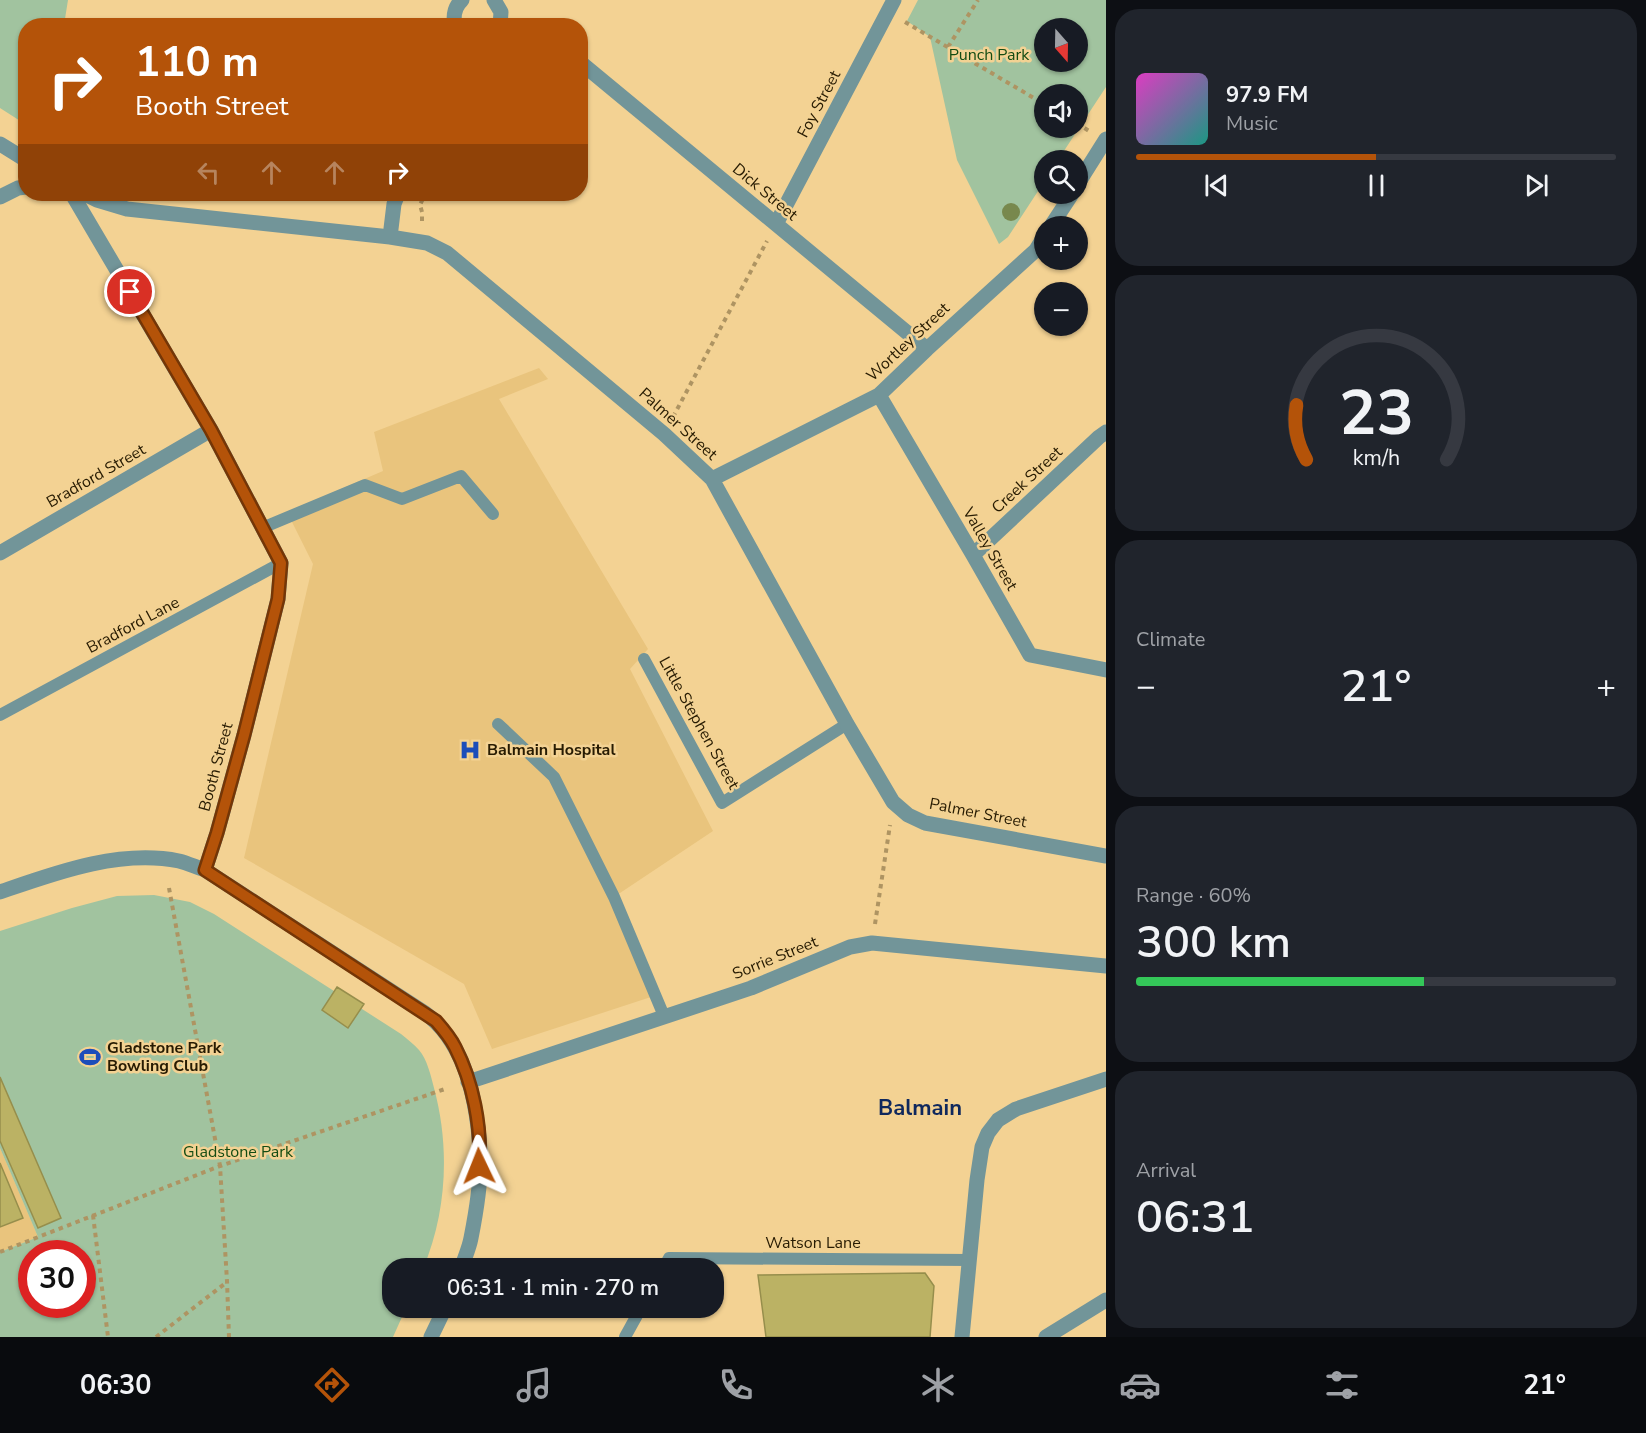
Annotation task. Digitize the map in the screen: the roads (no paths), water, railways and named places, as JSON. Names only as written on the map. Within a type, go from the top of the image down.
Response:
[{"type":"street","points":[[494,0],[501,12],[501,18]]},
{"type":"street","points":[[454,18],[458,1]]},
{"type":"street","name":"Foy Street","points":[[776,224],[891,6]]},
{"type":"street","name":"Dick Street","points":[[588,69],[927,349]]},
{"type":"street","points":[[0,144],[18,155]]},
{"type":"street","points":[[1088,170],[1104,147]]},
{"type":"street","points":[[0,197],[18,188]]},
{"type":"street","points":[[76,201],[211,430],[281,563]]},
{"type":"street","name":"Palmer Street","points":[[100,201],[127,209],[390,237],[427,243],[447,253],[664,434],[712,479],[847,724],[893,802],[908,815],[925,823],[1106,856]]},
{"type":"street","points":[[390,237],[395,201]]},
{"type":"street","name":"Wortley Street","points":[[712,479],[879,395],[1034,252]]},
{"type":"street","name":"Valley Street","points":[[879,395],[1030,655],[1106,670]]},
{"type":"street","name":"Bradford Street","points":[[0,553],[211,430]]},
{"type":"street","name":"Creek Street","points":[[973,555],[1106,432]]},
{"type":"street","name":"Booth Street","points":[[205,870],[244,735],[278,599],[281,563]]},
{"type":"street","points":[[0,892],[57,872],[96,863],[161,859],[180,861],[205,870],[436,1021],[447,1033],[455,1047],[468,1082],[474,1106],[480,1152],[471,1240],[465,1258]]},
{"type":"street","name":"Sorrie Street","points":[[468,1082],[751,988],[850,947],[872,943],[1106,966]]},
{"type":"street","points":[[963,1337],[977,1180],[982,1147],[988,1133],[999,1119],[1016,1109],[1106,1079]]},
{"type":"street","points":[[1046,1337],[1106,1300]]},
{"type":"street","points":[[431,1337],[440,1318]]},
{"type":"lane","points":[[262,528],[365,485],[402,499],[460,476],[494,513]]},
{"type":"lane","name":"Bradford Lane","points":[[0,715],[281,563]]},
{"type":"lane","name":"Little Stephen Street","points":[[644,659],[722,803],[847,724]]},
{"type":"lane","points":[[498,724],[554,777],[614,897],[664,1016]]},
{"type":"lane","name":"Watson Lane","points":[[724,1258],[969,1260]]},
{"type":"lane","points":[[625,1337],[635,1318]]},
{"type":"place","name":"Balmain Hospital","points":[[470,750]]},
{"type":"place","name":"Gladstone Park Bowling Club","points":[[90,1057]]},
{"type":"district","name":"Balmain","points":[[920,1108]]},
{"type":"park label","name":"Punch Park","points":[[989,55]]},
{"type":"park label","name":"Gladstone Park","points":[[238,1152]]}]
